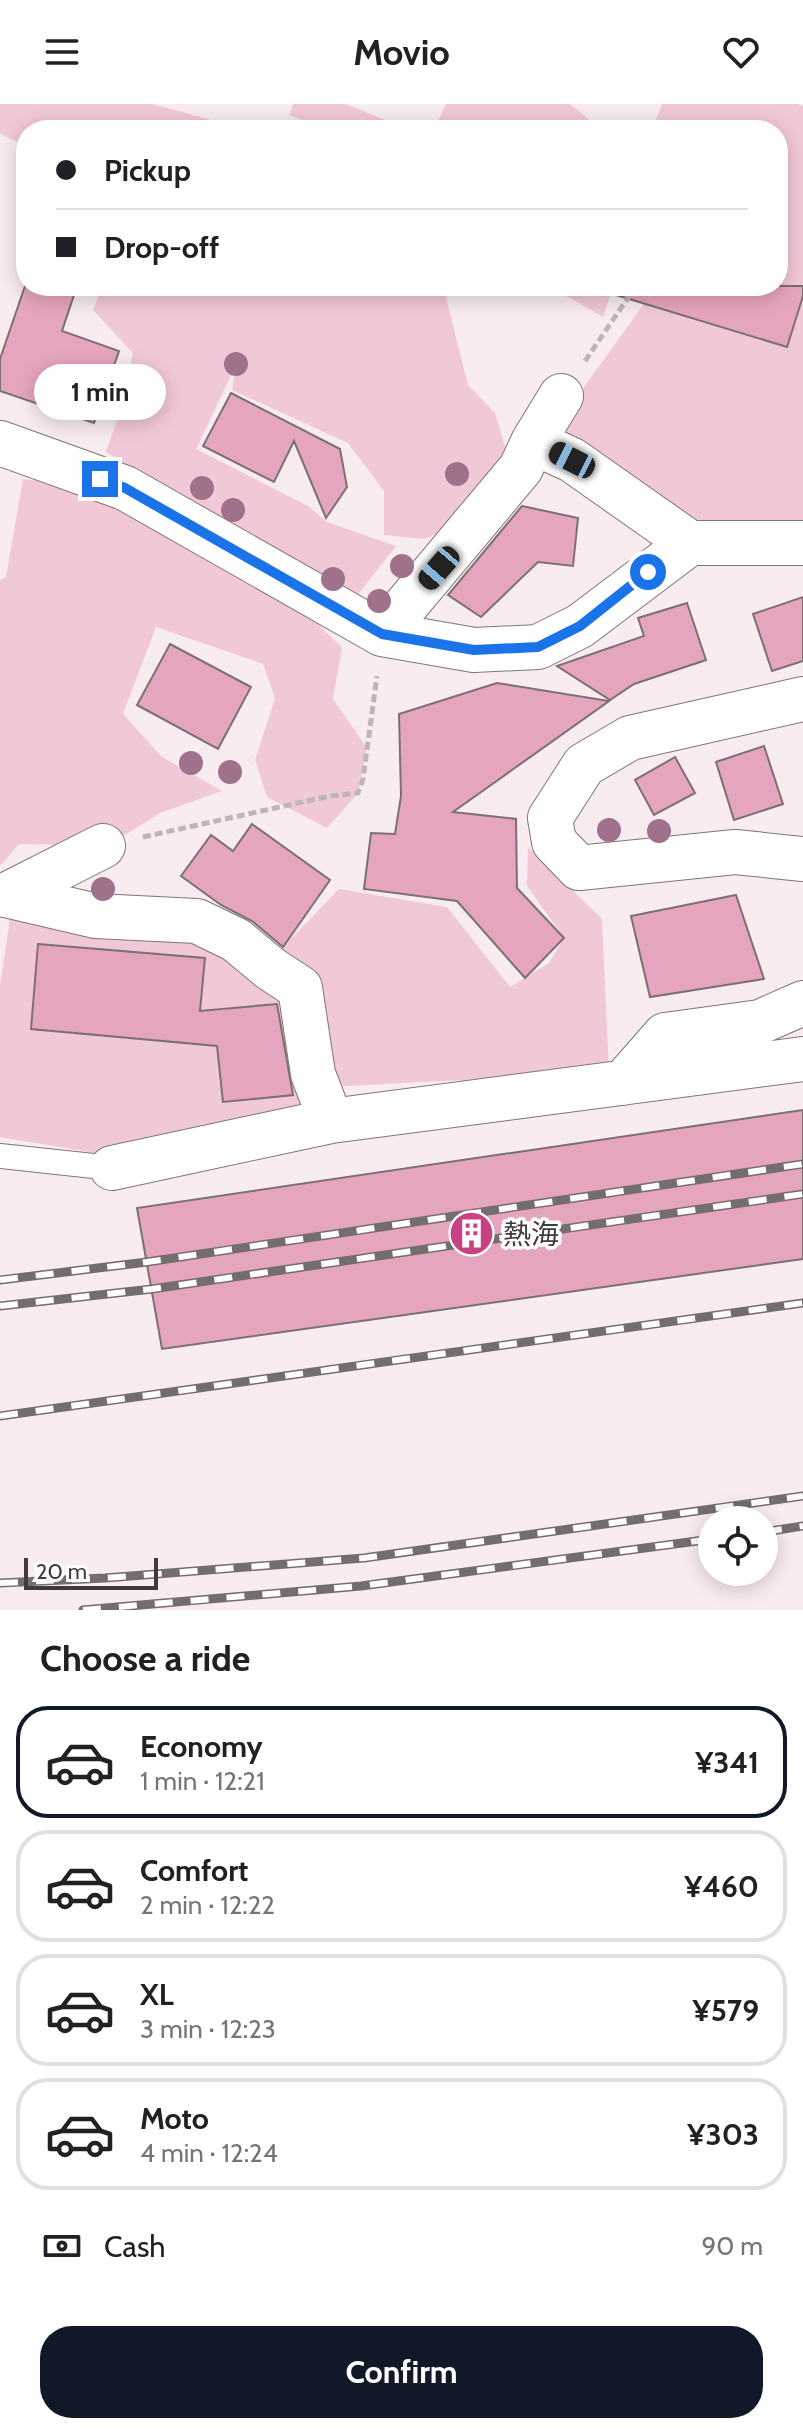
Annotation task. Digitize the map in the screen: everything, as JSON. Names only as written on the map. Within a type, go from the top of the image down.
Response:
[{"type":"street","points":[[382,634],[521,468],[561,396]]},
{"type":"street","points":[[533,442],[572,460],[690,543],[803,543]]},
{"type":"street","points":[[0,443],[125,488],[382,634],[474,650],[538,647],[580,626],[690,543]]},
{"type":"street","points":[[803,699],[630,738],[584,765],[550,818],[554,842],[579,868],[735,852],[803,859]]},
{"type":"street","points":[[3,896],[103,846]]},
{"type":"street","points":[[3,896],[96,916],[197,921],[236,940],[300,988],[313,1074],[331,1121]]},
{"type":"street","points":[[623,1083],[665,1035],[760,1022],[803,1003]]},
{"type":"street","points":[[112,1168],[331,1121],[803,1059]]},
{"type":"lane","points":[[0,1156],[112,1168]]},
{"type":"path","points":[[561,396],[629,296]]},
{"type":"path","points":[[103,846],[330,796],[358,793],[363,779],[382,634]]},
{"type":"shaded area","points":[[0,104],[153,104],[211,120],[16,120],[16,141],[0,134]]},
{"type":"shaded area","points":[[293,104],[346,104],[385,120],[302,120],[289,115]]},
{"type":"shaded area","points":[[446,104],[570,104],[590,120],[439,120]]},
{"type":"shaded area","points":[[662,104],[803,106],[803,532],[725,529],[691,519],[542,445],[650,296],[788,296],[788,120],[656,120]]},
{"type":"shaded area","points":[[99,296],[446,296],[468,385],[495,413],[506,450],[459,525],[424,539],[384,535],[384,491],[348,443],[232,390],[236,365],[196,449],[308,506],[327,522],[396,546],[350,605],[106,452],[124,401],[133,353],[93,310]]},
{"type":"shaded area","points":[[566,296],[610,296],[603,317]]},
{"type":"shaded area","points":[[23,479],[66,484],[145,513],[305,611],[342,648],[333,699],[367,748],[358,793],[327,828],[267,797],[255,760],[275,698],[263,664],[156,627],[123,714],[162,757],[222,791],[160,813],[120,838],[69,845],[19,844],[0,866],[0,580],[6,577]]},
{"type":"shaded area","points":[[528,847],[602,919],[609,1072],[330,1087],[312,987],[282,948],[339,889],[447,907],[510,987],[549,963],[564,938],[527,886]]},
{"type":"shaded area","points":[[12,905],[197,921],[300,988],[325,1106],[107,1155],[0,1137],[0,986]]},
{"type":"building","points":[[788,286],[803,286],[803,296],[787,347],[619,296],[788,296]]},
{"type":"building","points":[[22,296],[74,296],[62,331],[119,351],[94,423],[0,391],[0,359]]},
{"type":"building","points":[[231,393],[340,449],[347,487],[326,518],[294,441],[274,482],[203,446]]},
{"type":"building","points":[[522,506],[578,518],[573,566],[538,562],[481,617],[448,595]]},
{"type":"building","points":[[803,597],[803,661],[772,671],[753,614]]},
{"type":"building","points":[[687,603],[706,660],[634,684],[610,700],[557,666],[644,636],[638,618]]},
{"type":"building","points":[[170,644],[251,687],[218,749],[137,705]]},
{"type":"building","points":[[497,683],[609,701],[453,812],[516,819],[517,888],[564,938],[525,978],[457,901],[364,889],[371,833],[395,834],[401,796],[399,714]]},
{"type":"building","points":[[764,746],[783,804],[734,820],[716,762]]},
{"type":"building","points":[[675,757],[695,793],[654,815],[635,780]]},
{"type":"building","points":[[252,824],[330,880],[283,947],[252,921],[221,905],[181,876],[211,835],[233,851]]},
{"type":"building","points":[[736,895],[764,979],[650,997],[631,916]]},
{"type":"building","points":[[38,944],[205,958],[200,1011],[277,1004],[293,1095],[223,1102],[217,1046],[31,1029]]},
{"type":"building","name":"熱海","points":[[803,1110],[803,1259],[162,1349],[137,1208]]},
{"type":"railway","points":[[0,1280],[147,1262],[803,1164]]},
{"type":"railway","points":[[0,1306],[152,1289],[803,1194]]},
{"type":"railway","points":[[0,1416],[803,1303]]},
{"type":"railway","points":[[0,1583],[364,1558],[803,1496]]},
{"type":"railway","points":[[778,1530],[803,1526]]},
{"type":"railway","points":[[83,1610],[361,1586],[698,1541]]},
{"type":"place","name":"熱海","points":[[472,1234]]},
{"type":"route","points":[[100,479],[125,488],[382,634],[444,645],[474,650],[538,647],[580,626],[648,572]]}]
